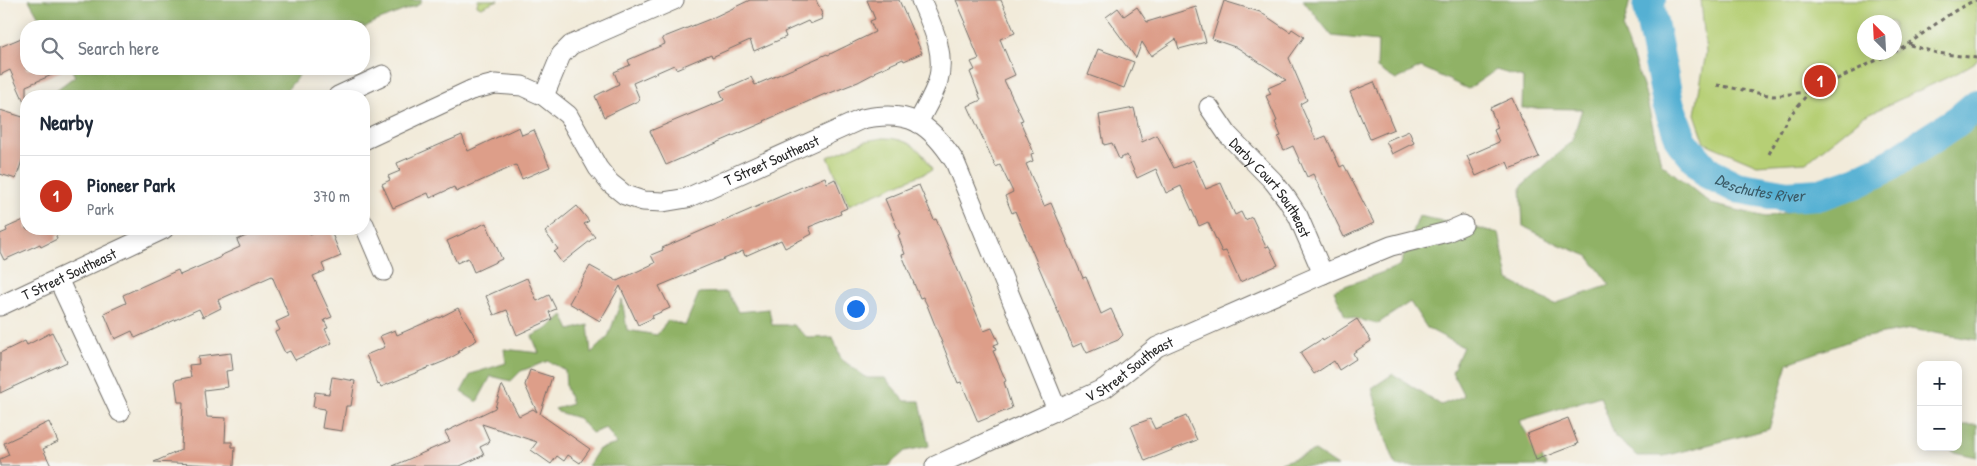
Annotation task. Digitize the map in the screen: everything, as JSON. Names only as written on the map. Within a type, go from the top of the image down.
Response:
[{"type":"street","points":[[544,96],[560,55],[571,45],[674,0]]},
{"type":"street","points":[[918,123],[938,82],[941,66],[940,50],[920,0]]},
{"type":"street","points":[[351,90],[383,75]]},
{"type":"street","name":"T Street Southeast","points":[[370,137],[471,90],[495,84],[522,86],[544,96],[568,115],[598,168],[610,183],[625,195],[643,202],[663,202],[687,198],[862,119],[882,115],[902,116],[932,131],[945,146],[955,162],[1057,410]]},
{"type":"street","name":"Darby Court Southeast","points":[[1209,107],[1228,135],[1273,181],[1287,199],[1298,216],[1323,274]]},
{"type":"street","name":"V Street Southeast","points":[[935,466],[1105,388],[1157,348],[1323,274],[1391,246],[1447,232],[1463,225]]},
{"type":"street","name":"T Street Southeast","points":[[0,306],[151,235]]},
{"type":"street","points":[[369,235],[384,271]]},
{"type":"street","points":[[58,279],[120,412]]},
{"type":"path","points":[[1902,48],[1934,25],[1976,0]]},
{"type":"path","points":[[1909,44],[1937,53],[1977,58]]},
{"type":"path","points":[[1769,154],[1787,119],[1806,96],[1878,60]]},
{"type":"path","points":[[1717,85],[1773,96],[1816,91]]},
{"type":"green space","points":[[29,0],[422,0],[418,5],[370,24],[370,20],[41,20]]},
{"type":"green space","points":[[478,0],[498,0],[481,7],[477,5]]},
{"type":"green space","points":[[1303,0],[1630,0],[1623,29],[1645,92],[1661,163],[1711,204],[1766,217],[1845,198],[1937,149],[1977,121],[1977,340],[1911,329],[1855,339],[1788,363],[1769,429],[1665,456],[1638,456],[1615,437],[1600,396],[1519,421],[1547,466],[1396,466],[1385,436],[1372,388],[1393,374],[1441,405],[1464,396],[1452,372],[1463,347],[1427,328],[1410,302],[1377,324],[1345,316],[1334,290],[1400,266],[1419,216],[1499,233],[1508,280],[1554,304],[1610,285],[1588,256],[1558,244],[1523,226],[1521,187],[1572,141],[1582,109],[1522,108],[1523,78],[1496,70],[1468,89],[1421,67],[1396,80],[1377,68],[1378,41],[1332,36]]},
{"type":"green space","points":[[1701,0],[1977,0],[1977,61],[1959,72],[1864,116],[1806,162],[1757,165],[1705,143],[1695,114],[1706,53]]},
{"type":"green space","points":[[299,75],[287,90],[56,90],[75,76]]},
{"type":"green space","points":[[883,138],[899,140],[913,146],[924,156],[932,170],[849,205],[828,157],[865,141]]},
{"type":"green space","points":[[727,292],[738,312],[769,309],[772,325],[793,325],[808,338],[833,337],[841,359],[867,378],[885,378],[905,401],[920,401],[929,446],[905,451],[888,466],[588,466],[599,449],[617,444],[606,428],[592,433],[578,418],[558,412],[555,409],[572,404],[566,387],[565,370],[548,361],[521,371],[511,381],[491,376],[477,402],[461,392],[471,374],[506,363],[504,349],[539,353],[532,336],[547,329],[563,315],[570,330],[588,325],[591,353],[608,337],[622,299],[627,330],[657,335],[668,320],[685,326],[699,293]]},
{"type":"green space","points":[[1962,425],[1977,425],[1977,457],[1952,451],[1962,451]]},
{"type":"green space","points":[[1315,451],[1338,466],[1277,466],[1281,463]]},
{"type":"building","points":[[750,0],[816,0],[822,14],[822,19],[810,24],[808,21],[784,32],[786,37],[754,51],[750,40],[712,57],[711,54],[676,69],[674,65],[633,83],[640,100],[604,117],[595,96],[619,84],[614,72],[630,65],[628,60],[665,44],[662,38],[710,19]]},
{"type":"building","points":[[867,0],[899,0],[922,53],[904,61],[903,59],[874,72],[858,82],[825,94],[666,165],[650,131],[724,100],[720,91],[751,77],[755,85],[828,55],[875,32],[870,21],[875,19]]},
{"type":"building","points":[[956,0],[1001,0],[1015,33],[1000,39],[1015,75],[1004,80],[1023,120],[1020,121],[1034,153],[1031,154],[1033,161],[1026,164],[1044,206],[1051,203],[1083,278],[1086,277],[1101,314],[1111,309],[1123,335],[1118,340],[1087,353],[1082,343],[1073,347],[1015,211],[1012,213],[1005,196],[1013,192],[1000,165],[996,167],[968,106],[981,100],[970,72],[975,70],[971,62],[979,59]]},
{"type":"building","points":[[1224,1],[1260,12],[1290,32],[1292,29],[1304,37],[1289,58],[1307,100],[1300,104],[1316,140],[1326,136],[1340,167],[1344,165],[1374,223],[1344,237],[1313,174],[1307,177],[1293,146],[1284,150],[1278,137],[1281,136],[1275,122],[1277,121],[1266,96],[1271,94],[1268,88],[1286,80],[1238,48],[1212,39]]},
{"type":"building","points":[[1137,7],[1147,22],[1196,7],[1206,42],[1179,49],[1176,39],[1151,56],[1142,42],[1136,58],[1106,17],[1118,8],[1124,16]]},
{"type":"building","points":[[20,39],[20,75],[52,75],[26,86],[26,90],[20,90],[20,92],[10,70],[0,75],[0,47]]},
{"type":"building","points":[[1098,49],[1134,62],[1124,88],[1088,75]]},
{"type":"building","points":[[1374,82],[1394,129],[1370,139],[1350,92]]},
{"type":"building","points":[[1512,98],[1539,157],[1510,169],[1507,162],[1476,176],[1467,156],[1499,142],[1494,130],[1498,128],[1490,108]]},
{"type":"building","points":[[1134,108],[1142,142],[1157,135],[1174,168],[1193,160],[1206,189],[1221,183],[1235,215],[1241,212],[1245,220],[1252,217],[1266,247],[1269,246],[1278,265],[1240,282],[1226,251],[1222,252],[1208,222],[1199,226],[1181,186],[1166,193],[1156,169],[1137,178],[1127,155],[1119,159],[1112,143],[1104,145],[1099,115]]},
{"type":"building","points":[[0,110],[20,116],[20,167],[16,179],[0,174]]},
{"type":"building","points":[[519,127],[522,135],[534,130],[550,167],[522,179],[516,165],[456,192],[454,187],[430,198],[428,193],[393,208],[382,184],[390,180],[388,176],[400,171],[397,163],[462,135],[468,151]]},
{"type":"building","points":[[1409,131],[1414,143],[1392,154],[1386,141]]},
{"type":"building","points":[[825,177],[827,183],[835,179],[847,208],[840,211],[841,214],[809,227],[812,234],[785,248],[781,240],[745,256],[743,251],[659,286],[670,308],[652,316],[653,318],[638,325],[620,286],[600,321],[569,303],[590,266],[617,281],[655,263],[651,255],[663,250],[662,248]]},
{"type":"building","points":[[919,185],[934,220],[936,219],[984,331],[992,328],[999,343],[994,345],[996,350],[993,351],[1006,381],[1004,382],[1012,408],[978,422],[961,382],[958,383],[927,305],[923,297],[920,298],[902,255],[905,254],[898,235],[900,234],[885,199]]},
{"type":"building","points":[[577,206],[589,221],[584,224],[595,237],[562,263],[554,252],[558,249],[545,232]]},
{"type":"building","points":[[20,222],[20,235],[58,235],[56,236],[57,239],[41,247],[40,244],[4,260],[0,252],[0,234],[7,231],[6,228]]},
{"type":"building","points":[[486,223],[502,259],[474,272],[468,258],[457,263],[447,241]]},
{"type":"building","points":[[248,235],[332,235],[341,256],[322,264],[325,271],[313,276],[332,317],[324,320],[328,328],[325,329],[332,343],[295,360],[290,351],[285,353],[275,332],[280,330],[276,322],[289,316],[272,276],[218,300],[221,308],[203,317],[199,309],[135,338],[132,331],[115,339],[104,313],[126,303],[123,295],[178,270],[180,275],[221,257],[240,247],[237,240]]},
{"type":"building","points":[[527,278],[537,301],[549,295],[556,309],[549,312],[552,319],[517,335],[507,310],[494,315],[486,296]]},
{"type":"building","points":[[458,308],[477,340],[445,361],[381,387],[378,385],[366,355],[385,347],[380,336],[395,330],[397,335]]},
{"type":"building","points":[[1357,319],[1371,341],[1353,353],[1356,359],[1339,370],[1334,361],[1314,374],[1300,353]]},
{"type":"building","points":[[52,332],[67,362],[0,393],[0,353],[25,341],[27,345]]},
{"type":"building","points":[[231,353],[233,370],[226,371],[228,387],[204,390],[207,417],[226,418],[225,442],[232,442],[232,447],[235,447],[234,466],[154,462],[181,450],[183,402],[178,402],[175,380],[191,377],[189,365],[199,364],[198,357]]},
{"type":"building","points":[[530,370],[552,377],[540,414],[590,449],[580,463],[568,455],[564,461],[557,456],[551,464],[531,450],[537,442],[482,424],[490,442],[480,447],[484,455],[460,466],[393,466],[450,441],[445,432],[495,408],[502,385],[519,416],[533,409],[537,412],[525,385]]},
{"type":"building","points":[[332,377],[355,381],[351,406],[346,406],[342,431],[322,428],[325,409],[313,407],[315,392],[329,394]]},
{"type":"building","points":[[1186,416],[1197,440],[1145,461],[1131,426],[1150,419],[1155,429]]},
{"type":"building","points":[[1568,418],[1578,444],[1536,460],[1527,434]]},
{"type":"building","points":[[49,422],[58,442],[43,449],[51,466],[0,466],[0,459],[9,455],[4,443]]},
{"type":"waterway","name":"Deschutes River","points":[[1650,0],[1649,7],[1668,103],[1682,142],[1708,173],[1736,187],[1787,196],[1821,194],[1854,183],[1887,167],[1958,121],[1977,105]]},
{"type":"place","name":"Pioneer Park","points":[[1820,81]]}]
